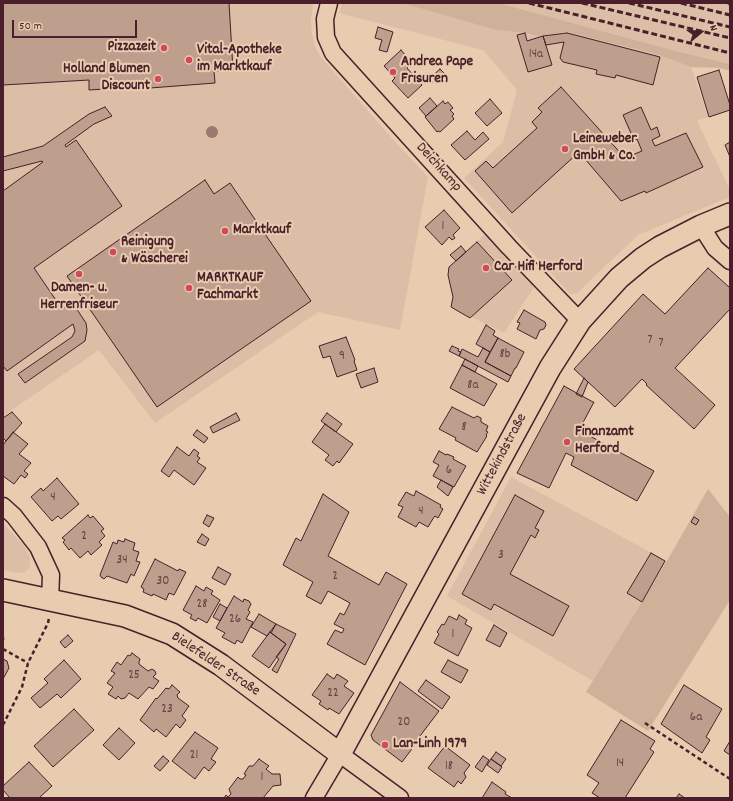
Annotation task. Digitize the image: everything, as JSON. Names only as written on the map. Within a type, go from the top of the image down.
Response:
[{"type":"street","name":"Deichkamp","points":[[328,3],[325,19],[326,37],[333,54],[580,321]]},
{"type":"street","name":"Wittekindstraße","points":[[340,754],[550,368],[580,321],[609,288],[633,266],[660,247],[701,226],[730,214]]},
{"type":"street","points":[[701,226],[715,248],[730,261]]},
{"type":"street","points":[[3,506],[14,516],[38,547],[51,575],[50,600]]},
{"type":"street","name":"Bielefelder Straße","points":[[3,590],[125,616],[172,634],[221,665],[400,798]]},
{"type":"street","points":[[314,798],[340,754]]},
{"type":"path","points":[[3,725],[22,687],[28,663],[48,623],[50,600]]},
{"type":"path","points":[[3,650],[28,663]]},
{"type":"path","points":[[645,723],[730,779]]},
{"type":"shaded area","points":[[3,3],[313,3],[311,23],[312,34],[315,46],[320,56],[428,177],[400,330],[318,312],[155,423],[99,350],[3,416]]},
{"type":"shaded area","points":[[342,3],[402,3],[496,30],[527,33],[538,36],[567,32],[659,55],[691,67],[708,117],[697,121],[730,190],[730,197],[638,235],[577,293],[570,294],[464,178],[503,142],[517,90],[483,50],[339,13]]},
{"type":"shaded area","points":[[402,3],[498,3],[730,64],[730,71],[720,68],[691,67],[659,55],[567,32],[538,36],[527,33],[496,30]]},
{"type":"shaded area","points":[[498,3],[730,3],[730,64],[676,51]]},
{"type":"shaded area","points":[[484,235],[534,287],[504,333],[451,307],[453,297],[448,275],[449,267]]},
{"type":"shaded area","points":[[511,477],[667,561],[593,681],[447,596]]},
{"type":"shaded area","points":[[708,489],[730,517],[730,600],[648,731],[586,692],[667,561]]},
{"type":"shaded area","points":[[3,523],[25,547],[30,558],[30,567],[25,572],[19,573],[3,570]]},
{"type":"building","points":[[3,3],[229,3],[233,70],[214,71],[215,83],[137,89],[137,87],[89,90],[89,80],[3,85]]},
{"type":"building","points":[[378,27],[393,32],[387,52],[379,50],[382,40],[375,38]]},
{"type":"building","points":[[525,33],[527,41],[543,36],[552,65],[528,72],[517,35]]},
{"type":"building","points":[[567,33],[660,57],[653,85],[616,75],[615,78],[596,74],[597,70],[563,62],[560,58],[564,42],[546,45],[543,36]]},
{"type":"building","points":[[401,50],[412,63],[407,68],[422,85],[408,98],[392,81],[395,78],[384,66]]},
{"type":"building","points":[[440,69],[445,74],[436,82],[435,80],[432,83],[429,79]]},
{"type":"building","points":[[719,70],[730,105],[730,110],[709,117],[697,77]]},
{"type":"building","name":"Leineweber GmbH & Co.","points":[[561,87],[625,158],[642,151],[637,139],[634,140],[623,115],[641,107],[651,130],[657,127],[660,136],[652,140],[655,146],[686,133],[703,167],[646,193],[645,191],[621,201],[579,152],[512,213],[475,171],[486,161],[493,168],[537,128],[532,122],[542,112],[538,108]]},
{"type":"building","points":[[430,98],[437,106],[426,116],[419,108]]},
{"type":"building","points":[[490,99],[502,113],[487,126],[475,113]]},
{"type":"building","points":[[443,101],[445,104],[448,102],[453,108],[450,110],[454,114],[452,116],[454,119],[440,132],[437,132],[425,117]]},
{"type":"building","points":[[105,107],[112,116],[94,124],[65,145],[66,147],[76,140],[122,206],[34,268],[62,309],[72,302],[86,323],[87,330],[85,341],[25,383],[18,374],[72,337],[75,331],[73,324],[7,371],[3,366],[3,191],[43,162],[3,171],[3,157],[43,146],[89,114]]},
{"type":"building","points":[[467,131],[475,140],[483,132],[489,139],[465,160],[451,145]]},
{"type":"building","points":[[730,142],[730,157],[725,145]]},
{"type":"building","name":"MARKTKAUF Fachmarkt","points":[[205,180],[214,194],[230,183],[311,301],[157,407],[67,276]]},
{"type":"building","points":[[444,210],[460,228],[453,235],[455,238],[452,240],[449,237],[442,245],[425,227]]},
{"type":"building","points":[[477,242],[512,280],[470,318],[451,307],[453,297],[448,275],[449,267]]},
{"type":"building","points":[[461,246],[466,252],[456,261],[450,255]]},
{"type":"building","points":[[708,268],[730,288],[730,309],[675,368],[715,405],[694,429],[646,385],[647,384],[642,379],[615,407],[574,369],[643,294],[665,314]]},
{"type":"building","points":[[524,310],[545,322],[546,325],[544,329],[540,330],[536,339],[517,329],[520,323],[517,322]]},
{"type":"building","points":[[486,325],[495,331],[493,335],[498,338],[490,352],[476,344]]},
{"type":"building","points":[[346,337],[355,360],[357,370],[337,377],[330,356],[323,358],[319,346]]},
{"type":"building","points":[[498,338],[524,352],[511,376],[485,362]]},
{"type":"building","points":[[452,346],[459,349],[458,351],[461,352],[459,356],[449,351]]},
{"type":"building","points":[[483,348],[490,352],[485,362],[511,376],[508,382],[459,356],[462,349],[478,357]]},
{"type":"building","points":[[465,359],[478,366],[475,372],[462,365]]},
{"type":"building","points":[[462,365],[497,384],[484,406],[450,388]]},
{"type":"building","points":[[374,368],[378,382],[361,388],[356,374]]},
{"type":"building","points":[[584,378],[588,382],[582,397],[576,394]]},
{"type":"building","name":"Finanzamt Herford","points":[[564,386],[594,402],[579,430],[654,471],[637,501],[571,465],[574,457],[566,453],[549,488],[517,473]]},
{"type":"building","points":[[452,407],[474,418],[477,416],[481,418],[481,422],[488,426],[486,431],[488,432],[486,435],[487,436],[477,452],[439,429]]},
{"type":"building","points":[[12,412],[22,423],[6,441],[3,438],[3,418]]},
{"type":"building","points":[[236,413],[240,420],[213,433],[210,427]]},
{"type":"building","points":[[327,413],[342,424],[336,432],[321,421]]},
{"type":"building","points":[[325,424],[353,444],[339,463],[337,461],[333,466],[325,460],[329,455],[312,442]]},
{"type":"building","points":[[197,430],[208,438],[204,443],[193,435]]},
{"type":"building","points":[[13,432],[28,444],[19,454],[31,463],[24,471],[28,474],[25,478],[21,475],[14,484],[3,476],[3,445]]},
{"type":"building","points":[[177,447],[189,456],[194,449],[199,453],[197,456],[200,458],[197,462],[206,468],[194,485],[174,470],[169,477],[161,471]]},
{"type":"building","points":[[439,451],[454,457],[453,459],[466,466],[454,487],[433,476],[439,465],[433,462]]},
{"type":"building","points":[[57,478],[79,504],[61,519],[58,516],[52,521],[31,497],[41,488],[43,491]]},
{"type":"building","points":[[441,480],[453,487],[448,496],[437,487]]},
{"type":"building","points":[[416,491],[441,505],[440,507],[443,509],[438,518],[435,516],[428,527],[419,522],[416,527],[398,517],[403,507],[398,505],[406,492],[414,496]]},
{"type":"building","points":[[323,494],[349,512],[328,556],[379,585],[386,572],[407,584],[365,665],[327,644],[335,630],[342,633],[344,629],[334,624],[340,613],[344,615],[350,603],[328,591],[321,604],[306,596],[313,582],[283,565],[296,538],[301,541]]},
{"type":"building","points":[[515,495],[544,511],[535,528],[539,530],[535,538],[531,535],[510,574],[569,606],[553,636],[494,604],[491,610],[462,594]]},
{"type":"building","points":[[88,515],[90,518],[93,516],[104,529],[101,531],[105,536],[99,542],[102,545],[91,555],[88,551],[80,558],[71,548],[69,550],[63,542],[65,540],[62,538]]},
{"type":"building","points":[[207,515],[214,518],[209,527],[203,523]]},
{"type":"building","points":[[694,517],[699,520],[696,525],[691,522]]},
{"type":"building","points":[[202,534],[209,539],[205,546],[197,542]]},
{"type":"building","points":[[125,539],[135,543],[133,550],[139,552],[136,561],[140,562],[134,576],[131,574],[127,583],[107,576],[104,579],[100,575],[113,542],[117,544],[118,540],[124,542]]},
{"type":"building","points":[[651,553],[665,561],[642,602],[627,593]]},
{"type":"building","points":[[155,559],[178,571],[179,569],[186,572],[174,595],[169,593],[166,600],[153,594],[152,596],[143,592],[144,589],[141,587]]},
{"type":"building","points":[[218,567],[231,574],[225,585],[212,578]]},
{"type":"building","points":[[196,586],[204,591],[206,587],[213,591],[211,594],[220,600],[207,623],[198,618],[196,621],[190,618],[192,615],[183,610]]},
{"type":"building","points":[[234,596],[243,602],[244,599],[249,601],[251,604],[248,610],[250,612],[246,619],[253,622],[242,643],[237,640],[235,644],[222,637],[225,633],[216,628]]},
{"type":"building","points":[[220,604],[227,608],[220,621],[213,617]]},
{"type":"building","points":[[259,614],[276,624],[267,636],[251,627]]},
{"type":"building","points":[[459,615],[467,620],[465,624],[472,628],[458,656],[434,643],[439,634],[437,632],[442,624],[444,625],[449,616],[457,620]]},
{"type":"building","points":[[276,624],[296,634],[277,673],[272,670],[279,659],[276,657],[286,644],[271,633]]},
{"type":"building","points":[[494,625],[507,633],[500,647],[486,640]]},
{"type":"building","points":[[270,632],[286,644],[269,668],[252,656]]},
{"type":"building","points":[[68,635],[73,641],[65,648],[60,642]]},
{"type":"building","points":[[132,653],[140,659],[139,664],[148,671],[152,669],[155,671],[156,674],[153,677],[159,681],[153,689],[149,687],[138,699],[129,693],[125,698],[121,699],[118,696],[116,699],[108,694],[113,687],[107,683],[115,673],[111,671],[117,662],[121,665],[128,655],[130,656]]},
{"type":"building","points":[[3,659],[7,661],[9,668],[3,679]]},
{"type":"building","points":[[64,660],[81,679],[61,698],[57,694],[40,708],[31,698],[48,683],[44,679]]},
{"type":"building","points":[[448,660],[468,670],[461,683],[441,672]]},
{"type":"building","points":[[327,674],[334,679],[337,674],[348,681],[344,686],[354,693],[339,714],[329,708],[328,710],[319,704],[321,701],[312,695]]},
{"type":"building","points":[[426,680],[450,697],[442,709],[418,691]]},
{"type":"building","points":[[400,682],[439,711],[402,762],[373,740],[371,735]]},
{"type":"building","points":[[172,685],[180,692],[177,695],[178,698],[189,706],[182,716],[186,720],[180,728],[176,724],[166,737],[156,729],[154,732],[140,720],[156,698],[157,699],[166,688],[169,689]]},
{"type":"building","points":[[684,685],[722,709],[706,737],[710,740],[702,753],[661,724]]},
{"type":"building","points":[[74,709],[94,730],[53,767],[34,746]]},
{"type":"building","points":[[621,720],[655,741],[650,749],[654,752],[625,798],[600,798],[592,793],[599,783],[587,775]]},
{"type":"building","points":[[119,728],[135,743],[119,760],[103,745]]},
{"type":"building","points":[[195,732],[218,748],[211,759],[216,762],[209,771],[204,767],[195,779],[172,761]]},
{"type":"building","points":[[730,741],[730,755],[724,751]]},
{"type":"building","points":[[445,746],[470,765],[464,773],[466,777],[461,784],[458,781],[454,787],[428,768]]},
{"type":"building","points":[[496,752],[506,759],[501,766],[491,759]]},
{"type":"building","points":[[163,756],[169,761],[160,771],[154,766]]},
{"type":"building","points":[[483,756],[489,760],[482,772],[475,767]]},
{"type":"building","points":[[259,759],[269,766],[266,769],[272,774],[280,774],[281,785],[273,786],[263,798],[224,798],[226,795],[228,797],[231,794],[229,789],[238,777],[243,779],[249,766],[253,766]]},
{"type":"building","points":[[491,759],[502,767],[498,773],[487,765]]},
{"type":"building","points":[[29,762],[52,786],[39,798],[10,798],[3,790],[3,786]]},
{"type":"building","points":[[492,782],[506,792],[505,794],[512,798],[482,798]]},
{"type":"building","points":[[679,794],[685,798],[676,798]]},
{"type":"railway","points":[[529,3],[730,53]]},
{"type":"railway","points":[[582,3],[730,38]]},
{"type":"railway","points":[[629,3],[730,27]]},
{"type":"railway","points":[[681,3],[730,15]]},
{"type":"place","name":"Pizzazeit","points":[[164,48]]},
{"type":"place","name":"Vital-Apotheke im Marktkauf","points":[[189,60]]},
{"type":"place","name":"Andrea Pape Frisuren","points":[[393,72]]},
{"type":"place","name":"Holland Blumen Discount","points":[[158,79]]},
{"type":"place","name":"Leineweber GmbH & Co.","points":[[565,149]]},
{"type":"place","name":"Marktkauf","points":[[225,231]]},
{"type":"place","name":"Reinigung & Wäscherei","points":[[113,252]]},
{"type":"place","name":"Car Hifi Herford","points":[[486,268]]},
{"type":"place","name":"Damen- u. Herrenfriseur","points":[[79,274]]},
{"type":"place","name":"MARKTKAUF Fachmarkt","points":[[189,288]]},
{"type":"place","name":"Finanzamt Herford","points":[[567,442]]},
{"type":"place","name":"Lan-Linh 1979","points":[[385,745]]}]
